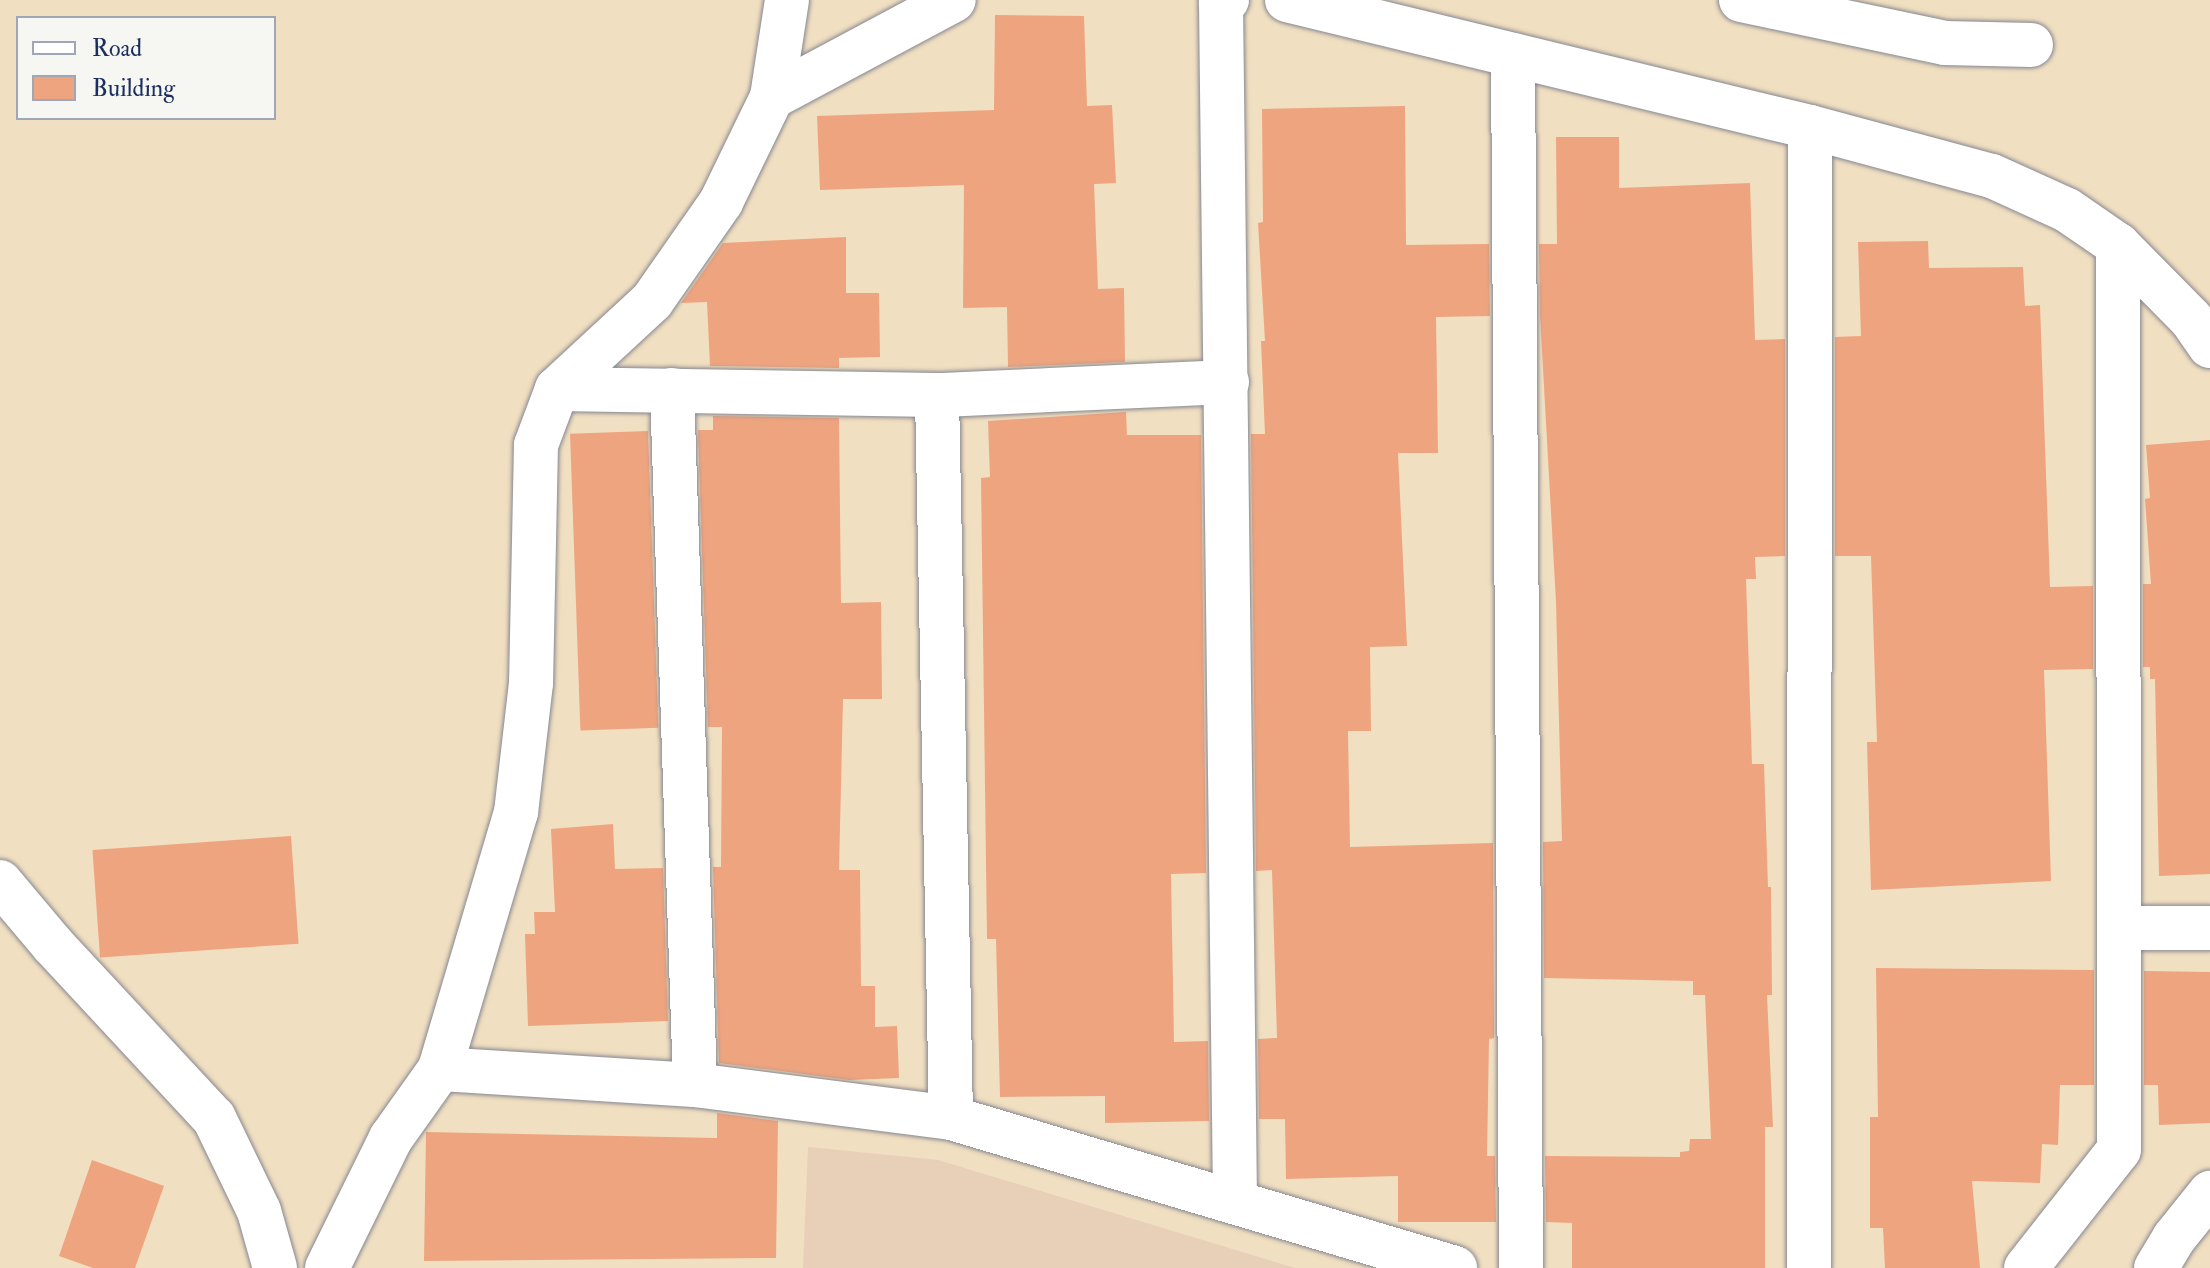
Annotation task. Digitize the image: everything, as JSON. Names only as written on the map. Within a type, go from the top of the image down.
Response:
[{"type":"street","points":[[327,1268],[391,1138],[440,1069],[516,812],[531,683],[536,445],[557,389],[652,301],[721,202],[772,97],[787,0]]},
{"type":"street","points":[[772,97],[954,0]]},
{"type":"street","points":[[1227,0],[1221,3],[1235,1200]]},
{"type":"street","points":[[1287,0],[1810,127],[1992,176],[2067,210],[2118,245],[2191,319],[2210,346]]},
{"type":"street","points":[[1741,0],[1945,43],[2031,45]]},
{"type":"street","points":[[1513,55],[1521,1268]]},
{"type":"street","points":[[1809,1268],[1810,127]]},
{"type":"street","points":[[2026,1268],[2119,1150],[2118,245]]},
{"type":"street","points":[[557,389],[937,395],[1227,382]]},
{"type":"street","points":[[672,390],[695,1085]]},
{"type":"street","points":[[937,395],[951,1118]]},
{"type":"street","points":[[0,882],[53,945],[214,1118],[259,1211],[275,1268]]},
{"type":"street","points":[[2119,928],[2210,928]]},
{"type":"street","points":[[440,1069],[695,1085],[951,1118],[1235,1200],[1455,1268]]},
{"type":"street","points":[[2156,1268],[2174,1238],[2210,1193]]},
{"type":"shaded area","points":[[808,1147],[938,1160],[1295,1268],[803,1268]]},
{"type":"building","points":[[995,15],[1084,16],[1087,106],[1112,105],[1116,183],[1094,184],[1098,289],[1124,288],[1125,362],[1008,367],[1007,307],[963,308],[964,185],[820,190],[817,116],[994,110]]},
{"type":"building","points":[[1405,106],[1406,245],[1489,244],[1490,316],[1436,317],[1438,453],[1398,453],[1407,646],[1370,647],[1371,731],[1348,731],[1350,847],[1493,843],[1494,1038],[1489,1039],[1487,1156],[1495,1156],[1496,1222],[1398,1222],[1398,1176],[1286,1179],[1285,1119],[1259,1119],[1258,1039],[1277,1038],[1272,870],[1256,871],[1251,434],[1265,434],[1261,341],[1265,341],[1258,223],[1263,222],[1262,109]]},
{"type":"building","points":[[1556,137],[1619,137],[1619,188],[1750,183],[1755,340],[1785,339],[1785,556],[1755,557],[1756,579],[1746,579],[1752,764],[1764,764],[1768,887],[1771,887],[1772,995],[1767,995],[1773,1127],[1765,1127],[1765,1268],[1572,1268],[1572,1223],[1546,1222],[1545,1156],[1680,1157],[1680,1152],[1689,1151],[1690,1139],[1711,1139],[1705,995],[1693,995],[1693,981],[1544,978],[1543,842],[1562,841],[1556,602],[1539,244],[1557,244]]},
{"type":"building","points":[[846,237],[846,293],[879,293],[880,357],[839,358],[839,368],[710,366],[707,302],[681,303],[723,243]]},
{"type":"building","points":[[1928,241],[1929,268],[2023,267],[2025,306],[2040,305],[2050,587],[2093,586],[2093,669],[2044,670],[2051,881],[1871,890],[1867,742],[1877,742],[1871,556],[1835,556],[1835,337],[1861,336],[1858,242]]},
{"type":"building","points":[[1126,412],[1127,435],[1201,435],[1206,873],[1171,874],[1174,1042],[1208,1041],[1209,1121],[1105,1123],[1105,1096],[1000,1097],[996,939],[987,939],[981,478],[990,477],[988,421]]},
{"type":"building","points":[[713,416],[839,418],[841,603],[881,602],[882,699],[843,699],[839,870],[860,870],[861,986],[875,986],[875,1027],[897,1026],[899,1078],[849,1080],[719,1063],[713,867],[721,867],[722,727],[708,727],[698,430],[713,430]]},
{"type":"building","points":[[648,431],[658,728],[580,731],[570,434]]},
{"type":"building","points":[[2210,440],[2210,874],[2159,876],[2155,679],[2150,679],[2150,667],[2143,667],[2143,584],[2151,584],[2145,499],[2150,498],[2146,445]]},
{"type":"building","points":[[613,824],[615,869],[663,868],[668,1021],[528,1026],[525,934],[535,934],[534,912],[555,912],[551,829]]},
{"type":"building","points":[[291,836],[299,944],[100,958],[92,850]]},
{"type":"building","points":[[1876,968],[2094,970],[2094,1085],[2060,1085],[2058,1145],[2042,1144],[2040,1183],[1972,1181],[1980,1268],[1885,1268],[1883,1228],[1870,1228],[1870,1117],[1878,1117]]},
{"type":"building","points":[[2144,971],[2210,972],[2210,1123],[2159,1125],[2158,1085],[2144,1085]]},
{"type":"building","points":[[717,1113],[778,1121],[776,1258],[424,1261],[426,1132],[717,1138]]},
{"type":"building","points":[[92,1160],[164,1186],[135,1268],[93,1268],[59,1256]]}]
